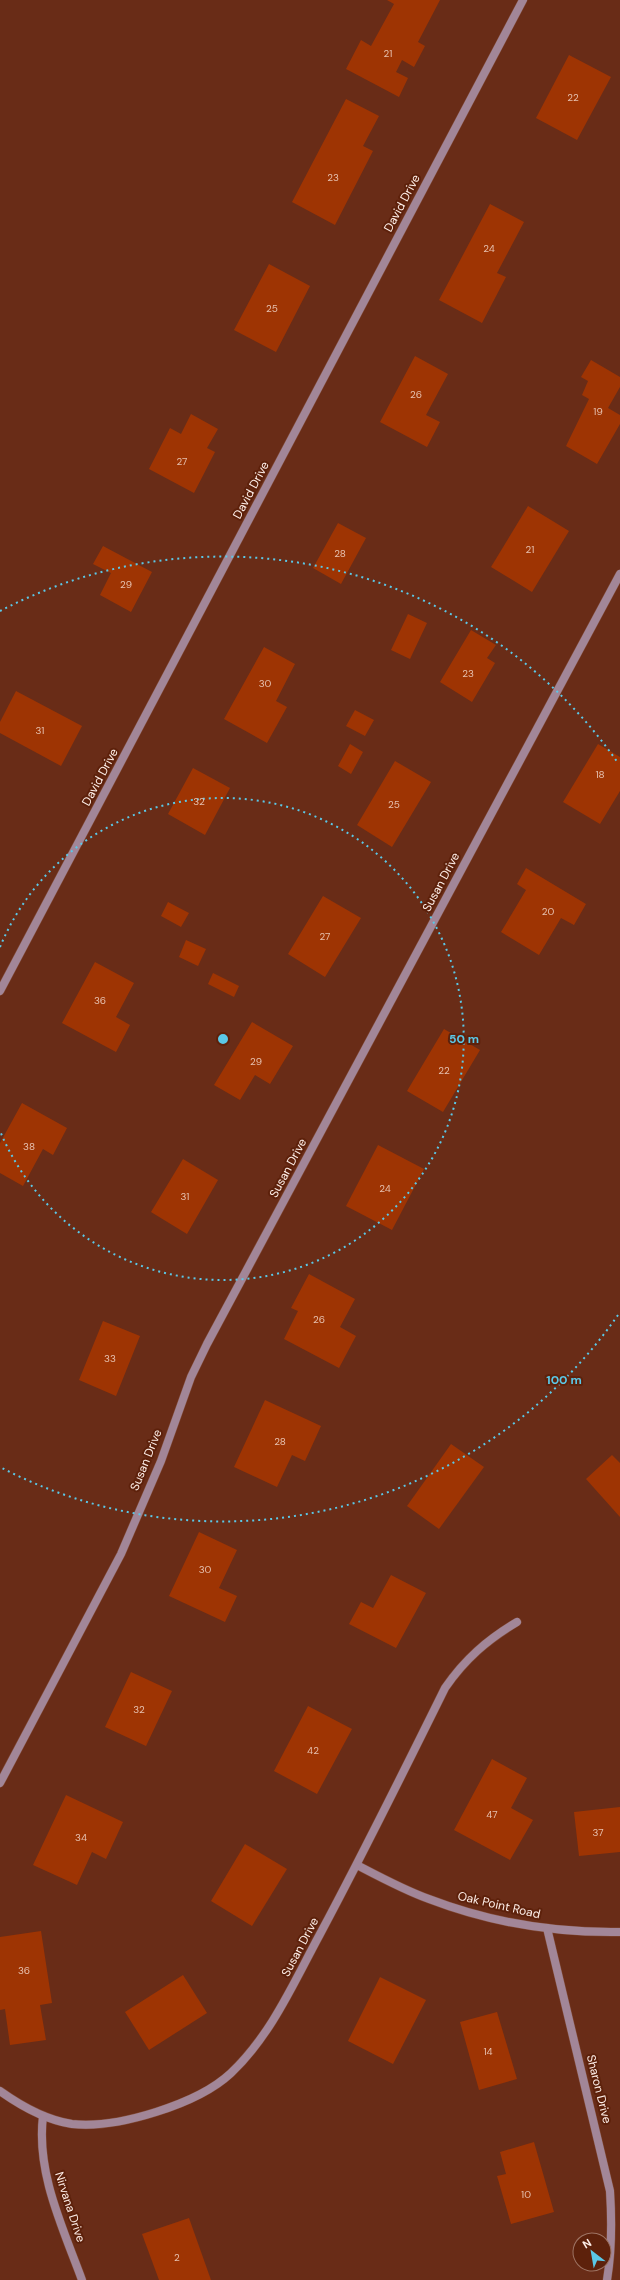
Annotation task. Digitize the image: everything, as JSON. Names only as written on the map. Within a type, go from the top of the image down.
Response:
[{"type":"street","name":"David Drive","points":[[0,991],[523,0]]},
{"type":"street","name":"Susan Drive","points":[[0,1783],[121,1554],[161,1461],[191,1377],[620,574]]},
{"type":"street","name":"Susan Drive","points":[[0,2090],[14,2101],[43,2116],[72,2124],[110,2122],[142,2116],[173,2107],[203,2092],[230,2074],[253,2050],[273,2023],[357,1865],[445,1688],[458,1669],[474,1653],[492,1637],[517,1622]]},
{"type":"street","name":"Oak Point Road","points":[[357,1865],[448,1906],[476,1915],[547,1928],[593,1932],[620,1932]]},
{"type":"street","name":"Sharon Drive","points":[[547,1928],[610,2191],[612,2253],[607,2280]]},
{"type":"street","name":"Nirvana Drive","points":[[43,2116],[42,2149],[52,2199],[82,2280]]},
{"type":"building","points":[[387,0],[440,0],[418,42],[425,46],[414,67],[402,60],[396,72],[408,78],[399,97],[346,69],[361,40],[371,46],[394,4]]},
{"type":"building","points":[[569,55],[611,77],[577,140],[536,118]]},
{"type":"building","points":[[346,99],[379,116],[363,146],[373,151],[335,225],[292,202]]},
{"type":"building","points":[[490,204],[524,222],[497,273],[506,277],[482,323],[439,300]]},
{"type":"building","points":[[269,264],[310,286],[276,352],[234,330]]},
{"type":"building","points":[[415,356],[448,374],[426,415],[440,422],[427,447],[380,422]]},
{"type":"building","points":[[591,360],[620,377],[620,387],[608,408],[620,415],[620,424],[597,464],[566,446],[589,399],[582,395],[588,381],[581,377]]},
{"type":"building","points":[[191,414],[218,429],[207,448],[215,452],[194,493],[149,469],[170,428],[181,434]]},
{"type":"building","points":[[528,506],[569,531],[532,592],[491,567]]},
{"type":"building","points":[[338,523],[366,538],[341,584],[313,568]]},
{"type":"building","points":[[103,546],[152,572],[131,612],[100,595],[111,573],[93,564]]},
{"type":"building","points":[[408,614],[427,623],[410,659],[391,650]]},
{"type":"building","points":[[471,630],[496,645],[487,658],[495,663],[472,702],[440,682]]},
{"type":"building","points":[[264,647],[295,664],[276,701],[287,707],[267,743],[224,719]]},
{"type":"building","points":[[16,691],[82,726],[61,766],[0,733],[0,722]]},
{"type":"building","points":[[355,710],[374,720],[365,736],[346,726]]},
{"type":"building","points":[[350,744],[363,752],[351,774],[338,766]]},
{"type":"building","points":[[598,744],[620,757],[620,791],[600,824],[563,802]]},
{"type":"building","points":[[395,761],[431,782],[392,847],[357,825]]},
{"type":"building","points":[[193,768],[230,788],[205,835],[168,814]]},
{"type":"building","points":[[526,868],[586,904],[574,925],[561,918],[539,955],[501,932],[526,890],[517,884]]},
{"type":"building","points":[[323,896],[361,918],[325,977],[288,954]]},
{"type":"building","points":[[168,902],[189,913],[181,927],[161,916]]},
{"type":"building","points":[[186,940],[206,949],[198,966],[179,957]]},
{"type":"building","points":[[95,962],[134,983],[116,1017],[130,1025],[116,1052],[62,1023]]},
{"type":"building","points":[[213,973],[239,986],[234,997],[208,984]]},
{"type":"building","points":[[252,1022],[293,1046],[270,1084],[255,1075],[240,1100],[214,1085]]},
{"type":"building","points":[[444,1029],[480,1050],[443,1112],[407,1091]]},
{"type":"building","points":[[22,1103],[67,1128],[53,1155],[43,1149],[23,1186],[0,1173],[0,1143]]},
{"type":"building","points":[[378,1145],[424,1169],[392,1230],[346,1206]]},
{"type":"building","points":[[183,1159],[218,1180],[187,1234],[151,1212]]},
{"type":"building","points":[[309,1274],[355,1299],[340,1327],[356,1336],[339,1368],[284,1339],[298,1311],[291,1308]]},
{"type":"building","points":[[103,1321],[140,1336],[116,1396],[79,1380]]},
{"type":"building","points":[[265,1400],[321,1426],[305,1461],[292,1455],[277,1487],[234,1467]]},
{"type":"building","points":[[451,1444],[484,1467],[439,1529],[407,1506]]},
{"type":"building","points":[[612,1455],[620,1463],[620,1517],[586,1479]]},
{"type":"building","points":[[199,1532],[237,1550],[219,1588],[237,1596],[225,1622],[169,1596]]},
{"type":"building","points":[[391,1575],[426,1593],[396,1648],[349,1624],[361,1602],[373,1608]]},
{"type":"building","points":[[131,1672],[172,1691],[146,1746],[105,1727]]},
{"type":"building","points":[[308,1706],[352,1729],[317,1794],[274,1771]]},
{"type":"building","points":[[492,1759],[527,1778],[511,1808],[533,1820],[510,1860],[454,1830]]},
{"type":"building","points":[[66,1795],[123,1822],[106,1859],[92,1852],[77,1885],[33,1865]]},
{"type":"building","points":[[620,1807],[620,1852],[579,1856],[574,1812]]},
{"type":"building","points":[[245,1844],[287,1869],[252,1926],[211,1901]]},
{"type":"building","points":[[41,1931],[52,2003],[40,2005],[46,2040],[10,2045],[5,2009],[0,2010],[0,1937]]},
{"type":"building","points":[[183,1975],[207,2013],[149,2050],[125,2012]]},
{"type":"building","points":[[380,1977],[426,2000],[393,2064],[348,2041]]},
{"type":"building","points":[[497,2012],[517,2079],[479,2090],[460,2022]]},
{"type":"building","points":[[534,2142],[554,2212],[511,2224],[497,2176],[506,2174],[500,2152]]},
{"type":"building","points":[[189,2218],[211,2280],[159,2280],[142,2234]]}]
